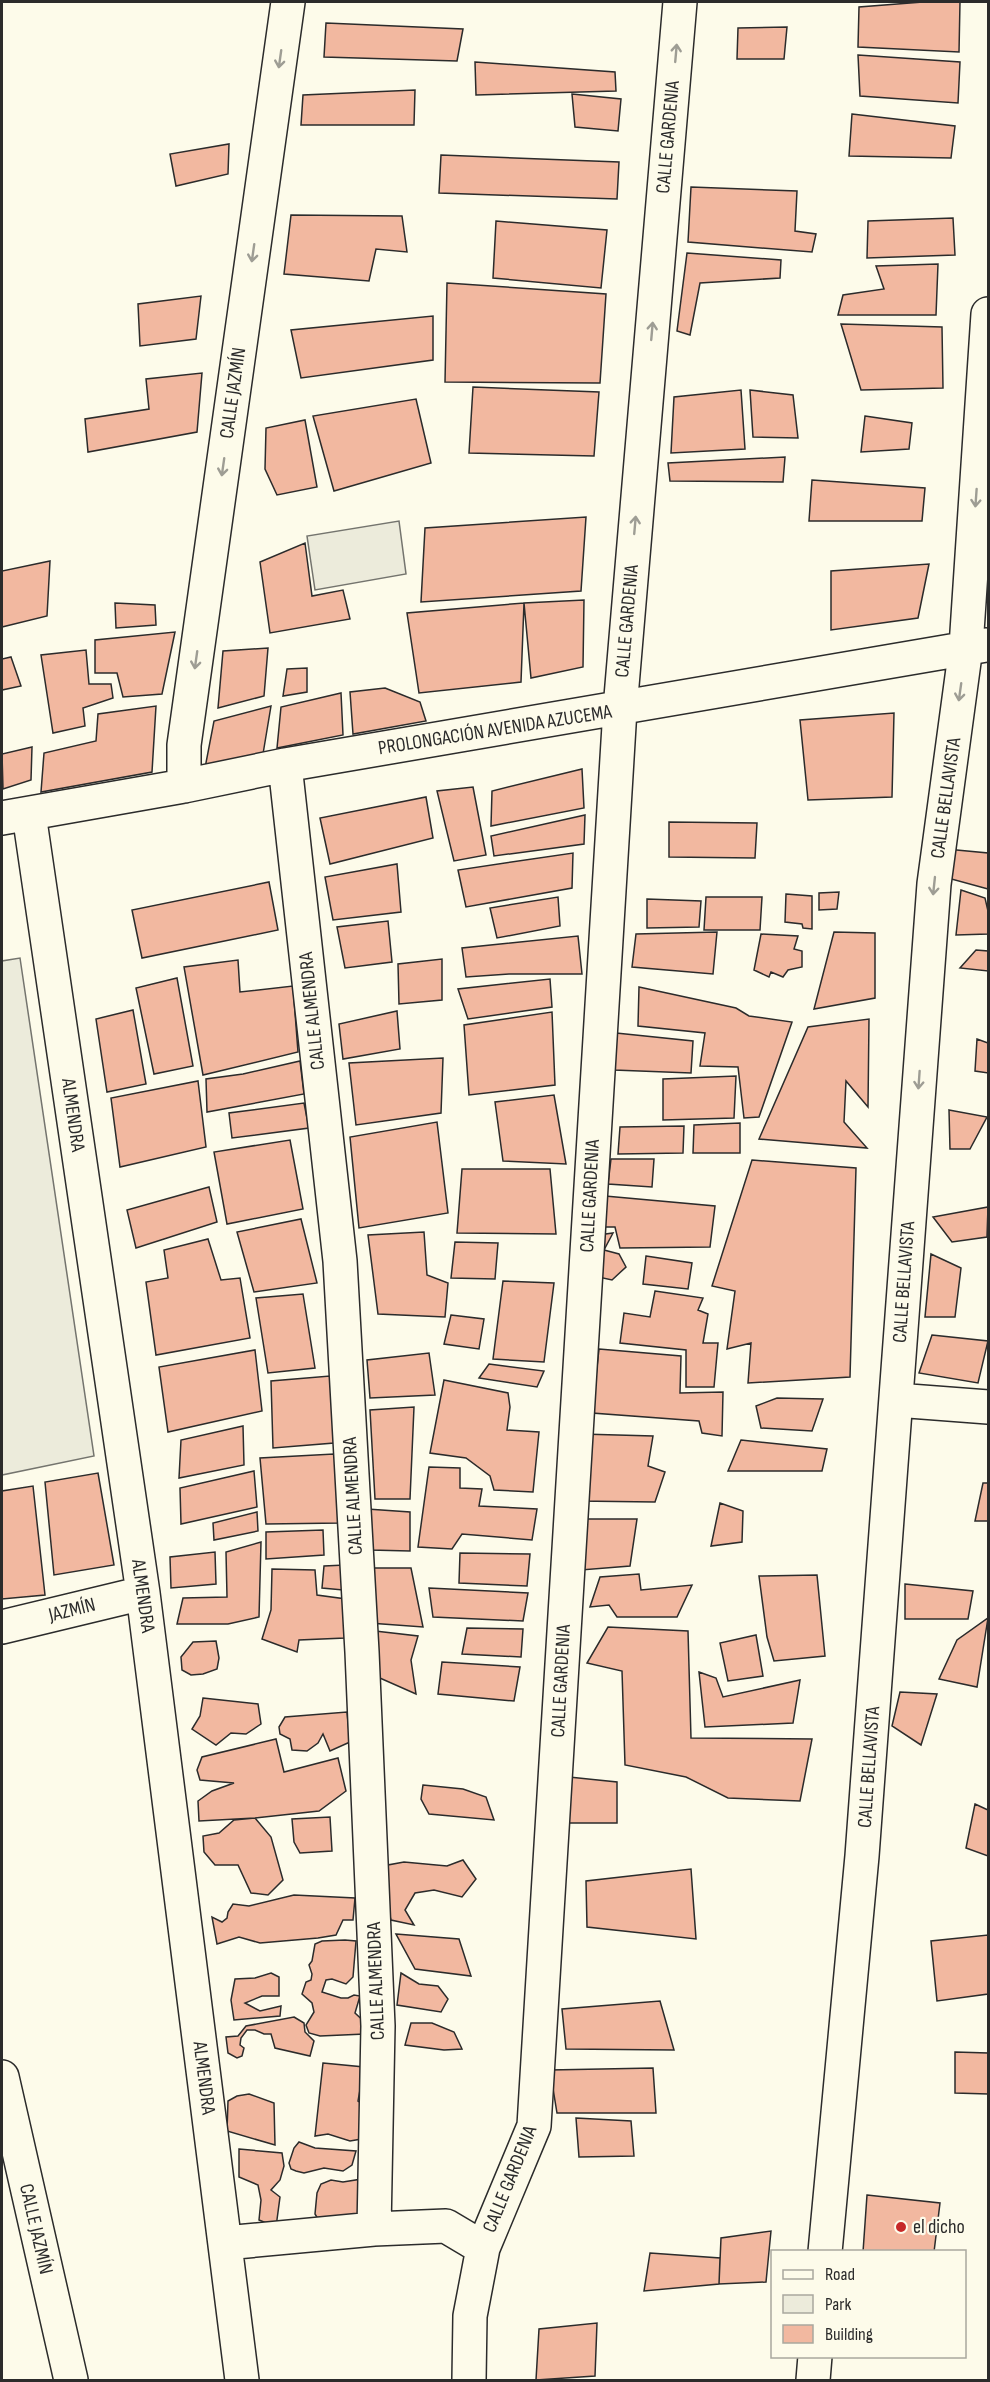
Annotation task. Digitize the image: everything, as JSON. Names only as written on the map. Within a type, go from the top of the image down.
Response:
[{"type":"street","name":"CALLE JAZMÍN","points":[[184,786],[184,746],[288,2]]},
{"type":"street","name":"CALLE GARDENIA","points":[[469,2380],[470,2316],[483,2248],[534,2126],[620,709],[680,2]]},
{"type":"street","name":"CALLE BELLAVISTA","points":[[825,2250],[862,1856],[934,884],[977,646],[988,314]]},
{"type":"street","name":"PROLONGACIÓN AVENIDA AZUCEMA","points":[[16,816],[184,786],[285,765],[977,646]]},
{"type":"street","name":"CALLE ALMENDRA","points":[[285,765],[340,1261],[362,1664],[378,2026],[375,2229]]},
{"type":"street","name":"ALMENDRA","points":[[16,816],[143,1593],[242,2380]]},
{"type":"street","points":[[896,1401],[988,1407]]},
{"type":"street","name":"JAZMÍN","points":[[2,1627],[143,1593]]},
{"type":"street","name":"CALLE JAZMÍN","points":[[2,2077],[71,2380]]},
{"type":"street","points":[[225,2243],[375,2229],[446,2226],[483,2248]]},
{"type":"street","points":[[813,2380],[815,2358]]},
{"type":"green space","points":[[399,521],[406,574],[315,590],[307,536]]},
{"type":"green space","points":[[20,958],[94,1456],[2,1475],[2,961]]},
{"type":"building","points":[[923,2],[960,2],[959,52],[858,47],[859,7]]},
{"type":"building","points":[[326,23],[463,29],[457,61],[324,57]]},
{"type":"building","points":[[787,27],[784,59],[737,59],[738,28]]},
{"type":"building","points":[[858,55],[960,62],[958,103],[860,96]]},
{"type":"building","points":[[475,62],[615,72],[616,91],[476,95]]},
{"type":"building","points":[[415,90],[414,125],[301,125],[303,95]]},
{"type":"building","points":[[572,94],[621,99],[618,131],[575,127]]},
{"type":"building","points":[[852,114],[955,126],[951,158],[849,156]]},
{"type":"building","points":[[229,144],[228,174],[176,186],[170,154]]},
{"type":"building","points":[[441,155],[619,162],[617,199],[439,193]]},
{"type":"building","points":[[691,187],[797,191],[795,231],[816,234],[812,252],[688,242]]},
{"type":"building","points":[[291,215],[402,216],[407,252],[376,249],[369,281],[284,274]]},
{"type":"building","points":[[953,218],[955,255],[867,258],[868,221]]},
{"type":"building","points":[[496,221],[607,230],[601,288],[493,278]]},
{"type":"building","points":[[687,253],[781,260],[780,278],[700,283],[690,335],[677,331]]},
{"type":"building","points":[[938,264],[936,315],[838,315],[843,295],[884,289],[876,266]]},
{"type":"building","points":[[447,283],[606,294],[600,383],[445,382]]},
{"type":"building","points":[[201,296],[196,339],[140,346],[138,304]]},
{"type":"building","points":[[433,316],[433,360],[301,378],[291,330]]},
{"type":"building","points":[[841,324],[942,327],[943,388],[861,390]]},
{"type":"building","points":[[202,373],[197,432],[88,452],[85,419],[149,409],[146,379]]},
{"type":"building","points":[[473,387],[599,392],[594,456],[469,453]]},
{"type":"building","points":[[741,390],[745,449],[671,453],[674,397]]},
{"type":"building","points":[[750,390],[793,395],[798,438],[753,437]]},
{"type":"building","points":[[416,399],[431,463],[334,491],[313,416]]},
{"type":"building","points":[[865,416],[912,423],[909,449],[861,452]]},
{"type":"building","points":[[305,420],[317,487],[277,495],[265,469],[266,428]]},
{"type":"building","points":[[785,457],[783,482],[670,481],[668,463]]},
{"type":"building","points":[[812,480],[925,488],[922,521],[809,521]]},
{"type":"building","points":[[586,517],[581,591],[421,602],[425,528]]},
{"type":"building","points":[[305,543],[312,596],[343,590],[350,619],[270,633],[260,562]]},
{"type":"building","points":[[50,561],[47,616],[2,627],[2,571]]},
{"type":"building","points":[[929,564],[918,618],[831,630],[831,571]]},
{"type":"building","points":[[584,600],[583,667],[531,678],[524,603]]},
{"type":"building","points":[[115,603],[155,605],[156,625],[116,628]]},
{"type":"building","points":[[524,603],[521,682],[419,693],[407,613]]},
{"type":"building","points":[[175,632],[162,694],[123,697],[117,673],[95,673],[95,640]]},
{"type":"building","points":[[268,648],[264,696],[218,708],[223,651]]},
{"type":"building","points":[[86,650],[89,684],[111,684],[113,698],[83,708],[85,726],[53,733],[41,655]]},
{"type":"building","points":[[11,657],[21,686],[2,690],[2,659]]},
{"type":"building","points":[[307,668],[307,692],[283,696],[287,669]]},
{"type":"building","points":[[385,688],[420,702],[426,721],[353,734],[350,692]]},
{"type":"building","points":[[341,693],[343,735],[277,748],[281,707]]},
{"type":"building","points":[[156,706],[152,772],[41,792],[44,753],[96,741],[98,714]]},
{"type":"building","points":[[271,706],[263,754],[205,768],[214,721]]},
{"type":"building","points":[[894,713],[892,797],[808,800],[800,720]]},
{"type":"building","points":[[32,747],[31,780],[3,789],[2,754]]},
{"type":"building","points":[[582,769],[584,808],[491,826],[492,791]]},
{"type":"building","points":[[473,787],[486,855],[454,861],[437,791]]},
{"type":"building","points":[[426,797],[433,838],[330,864],[320,818]]},
{"type":"building","points":[[585,815],[584,844],[494,856],[491,836]]},
{"type":"building","points":[[669,822],[757,823],[755,858],[669,857]]},
{"type":"building","points":[[946,849],[988,853],[988,889],[944,877]]},
{"type":"building","points":[[573,853],[572,888],[466,907],[458,870]]},
{"type":"building","points":[[397,864],[401,912],[333,920],[325,877]]},
{"type":"building","points":[[269,882],[278,930],[142,958],[132,910]]},
{"type":"building","points":[[961,890],[985,898],[988,911],[988,934],[956,935]]},
{"type":"building","points":[[839,892],[837,909],[819,910],[819,893]]},
{"type":"building","points":[[786,894],[812,896],[812,929],[803,928],[802,924],[785,922]]},
{"type":"building","points":[[558,897],[560,926],[497,938],[490,908]]},
{"type":"building","points":[[706,897],[762,897],[760,930],[704,930]]},
{"type":"building","points":[[647,899],[701,901],[699,927],[647,928]]},
{"type":"building","points":[[388,921],[392,962],[345,968],[337,927]]},
{"type":"building","points":[[717,932],[713,974],[632,967],[636,934]]},
{"type":"building","points":[[834,932],[875,933],[875,998],[814,1009]]},
{"type":"building","points":[[761,934],[798,936],[794,949],[802,951],[802,967],[788,970],[783,977],[771,972],[769,977],[754,970]]},
{"type":"building","points":[[578,936],[582,974],[509,974],[466,977],[462,948]]},
{"type":"building","points":[[976,950],[988,951],[988,971],[960,968]]},
{"type":"building","points":[[442,959],[442,1000],[399,1004],[398,964]]},
{"type":"building","points":[[238,960],[240,992],[293,986],[298,1052],[203,1075],[184,967]]},
{"type":"building","points":[[177,978],[193,1066],[154,1074],[136,988]]},
{"type":"building","points":[[550,979],[552,1007],[468,1019],[458,989]]},
{"type":"building","points":[[639,987],[736,1008],[749,1016],[792,1022],[759,1117],[744,1118],[738,1067],[700,1066],[705,1033],[638,1026]]},
{"type":"building","points":[[133,1010],[146,1084],[107,1092],[96,1019]]},
{"type":"building","points":[[397,1011],[400,1049],[343,1059],[339,1024]]},
{"type":"building","points":[[552,1012],[555,1085],[469,1095],[464,1025]]},
{"type":"building","points":[[869,1019],[868,1107],[846,1081],[844,1122],[867,1148],[759,1139],[808,1027]]},
{"type":"building","points":[[616,1033],[693,1041],[691,1073],[614,1070]]},
{"type":"building","points":[[977,1039],[988,1043],[988,1073],[975,1071]]},
{"type":"building","points":[[443,1058],[441,1113],[356,1125],[349,1063]]},
{"type":"building","points":[[300,1061],[304,1094],[207,1112],[206,1079],[243,1074]]},
{"type":"building","points":[[736,1076],[734,1118],[663,1120],[663,1079]]},
{"type":"building","points":[[198,1081],[206,1147],[120,1167],[111,1098]]},
{"type":"building","points":[[554,1095],[566,1164],[503,1161],[495,1102]]},
{"type":"building","points":[[304,1103],[309,1128],[232,1138],[229,1113]]},
{"type":"building","points":[[949,1110],[987,1117],[970,1149],[950,1149]]},
{"type":"building","points":[[437,1122],[448,1213],[359,1228],[350,1137]]},
{"type":"building","points":[[740,1123],[740,1153],[693,1153],[694,1125]]},
{"type":"building","points":[[684,1126],[683,1153],[618,1154],[620,1127]]},
{"type":"building","points":[[290,1140],[303,1209],[227,1224],[214,1152]]},
{"type":"building","points":[[611,1159],[654,1159],[652,1187],[608,1184]]},
{"type":"building","points":[[752,1160],[856,1168],[850,1377],[748,1383],[751,1343],[727,1349],[735,1291],[712,1286]]},
{"type":"building","points":[[462,1169],[550,1169],[556,1234],[457,1233]]},
{"type":"building","points":[[209,1187],[217,1222],[136,1248],[127,1210]]},
{"type":"building","points":[[594,1195],[715,1206],[710,1247],[620,1248],[615,1227],[593,1227]]},
{"type":"building","points":[[988,1207],[987,1237],[952,1242],[933,1217]]},
{"type":"building","points":[[301,1219],[317,1283],[254,1292],[237,1232]]},
{"type":"building","points":[[424,1232],[427,1275],[448,1283],[445,1317],[378,1314],[368,1235]]},
{"type":"building","points":[[613,1233],[604,1250],[619,1254],[626,1267],[612,1280],[589,1275],[591,1236]]},
{"type":"building","points":[[208,1239],[221,1280],[240,1278],[250,1338],[156,1355],[146,1282],[168,1278],[164,1250]]},
{"type":"building","points":[[455,1242],[498,1243],[495,1279],[451,1278]]},
{"type":"building","points":[[931,1254],[961,1268],[955,1317],[925,1317]]},
{"type":"building","points":[[646,1256],[692,1263],[688,1289],[643,1284]]},
{"type":"building","points":[[503,1281],[554,1283],[544,1362],[493,1359]]},
{"type":"building","points":[[655,1291],[703,1298],[698,1310],[708,1314],[703,1343],[718,1343],[714,1387],[686,1387],[686,1350],[620,1343],[624,1313],[650,1317]]},
{"type":"building","points":[[303,1294],[315,1368],[268,1373],[256,1298]]},
{"type":"building","points":[[451,1315],[484,1319],[479,1349],[444,1344]]},
{"type":"building","points":[[932,1335],[988,1341],[978,1383],[919,1373]]},
{"type":"building","points":[[599,1349],[681,1356],[680,1393],[723,1392],[722,1436],[702,1433],[699,1421],[592,1413]]},
{"type":"building","points":[[255,1350],[262,1411],[168,1432],[159,1367]]},
{"type":"building","points":[[429,1353],[435,1395],[370,1398],[367,1360]]},
{"type":"building","points":[[489,1364],[544,1371],[537,1387],[479,1378]]},
{"type":"building","points":[[330,1376],[334,1443],[273,1448],[271,1381]]},
{"type":"building","points":[[444,1380],[508,1393],[510,1407],[507,1430],[539,1432],[533,1492],[494,1490],[490,1476],[466,1458],[430,1453]]},
{"type":"building","points":[[777,1398],[823,1399],[812,1431],[761,1428],[756,1406]]},
{"type":"building","points":[[414,1407],[410,1499],[375,1499],[370,1410]]},
{"type":"building","points":[[243,1426],[244,1465],[179,1478],[181,1440]]},
{"type":"building","points":[[581,1434],[653,1436],[648,1466],[665,1472],[655,1502],[577,1501]]},
{"type":"building","points":[[741,1440],[827,1449],[822,1471],[728,1471]]},
{"type":"building","points":[[334,1454],[339,1483],[341,1523],[266,1524],[260,1458]]},
{"type":"building","points":[[429,1467],[460,1468],[460,1488],[482,1489],[479,1506],[537,1509],[532,1540],[462,1534],[452,1549],[418,1547]]},
{"type":"building","points":[[254,1471],[257,1507],[181,1524],[180,1488]]},
{"type":"building","points":[[98,1473],[114,1565],[54,1575],[45,1482]]},
{"type":"building","points":[[983,1483],[988,1483],[988,1521],[975,1521]]},
{"type":"building","points":[[33,1486],[45,1595],[2,1599],[2,1491]]},
{"type":"building","points":[[720,1503],[743,1511],[742,1542],[711,1546]]},
{"type":"building","points":[[367,1509],[410,1512],[410,1551],[370,1550]]},
{"type":"building","points":[[257,1512],[258,1531],[214,1540],[213,1523]]},
{"type":"building","points":[[587,1519],[637,1519],[630,1566],[581,1570]]},
{"type":"building","points":[[323,1530],[324,1555],[266,1559],[266,1532]]},
{"type":"building","points":[[261,1542],[259,1617],[228,1624],[177,1624],[183,1598],[227,1597],[226,1552]]},
{"type":"building","points":[[215,1552],[216,1584],[171,1588],[170,1557]]},
{"type":"building","points":[[460,1553],[530,1554],[527,1586],[459,1583]]},
{"type":"building","points":[[345,1565],[343,1590],[322,1588],[324,1566]]},
{"type":"building","points":[[368,1568],[411,1568],[423,1627],[369,1623]]},
{"type":"building","points":[[272,1569],[315,1570],[317,1595],[346,1599],[345,1638],[299,1640],[297,1652],[262,1639],[271,1610]]},
{"type":"building","points":[[639,1574],[641,1590],[692,1585],[677,1617],[617,1617],[609,1605],[590,1607],[600,1577]]},
{"type":"building","points":[[817,1575],[825,1656],[774,1661],[767,1637],[759,1576]]},
{"type":"building","points":[[905,1584],[973,1591],[968,1619],[905,1619]]},
{"type":"building","points":[[429,1588],[528,1593],[523,1621],[433,1617]]},
{"type":"building","points":[[988,1618],[977,1687],[939,1679],[957,1640]]},
{"type":"building","points":[[608,1627],[688,1631],[691,1738],[812,1739],[800,1801],[728,1798],[686,1777],[625,1765],[622,1671],[587,1663]]},
{"type":"building","points":[[467,1628],[523,1629],[521,1657],[462,1654]]},
{"type":"building","points":[[375,1631],[418,1636],[411,1660],[416,1694],[373,1675]]},
{"type":"building","points":[[756,1635],[763,1676],[728,1681],[720,1643]]},
{"type":"building","points":[[216,1641],[219,1658],[217,1669],[191,1675],[182,1670],[181,1657],[193,1642]]},
{"type":"building","points":[[442,1662],[520,1667],[514,1701],[438,1694]]},
{"type":"building","points":[[699,1672],[716,1678],[723,1697],[800,1680],[793,1723],[705,1727]]},
{"type":"building","points":[[900,1692],[937,1694],[921,1745],[892,1726]]},
{"type":"building","points":[[203,1698],[258,1704],[261,1724],[246,1734],[231,1733],[216,1745],[192,1729],[200,1716]]},
{"type":"building","points":[[347,1712],[350,1742],[330,1751],[323,1734],[318,1743],[307,1751],[292,1750],[290,1739],[280,1734],[279,1727],[285,1717]]},
{"type":"building","points":[[276,1739],[284,1772],[338,1758],[346,1791],[319,1811],[199,1821],[198,1801],[212,1791],[234,1783],[200,1780],[197,1770],[202,1757]]},
{"type":"building","points":[[569,1777],[617,1782],[617,1823],[568,1823]]},
{"type":"building","points":[[423,1785],[463,1789],[486,1797],[494,1820],[429,1814],[421,1799]]},
{"type":"building","points":[[975,1804],[988,1810],[988,1856],[966,1848]]},
{"type":"building","points":[[330,1817],[332,1851],[300,1853],[294,1842],[292,1819]]},
{"type":"building","points":[[255,1818],[271,1837],[283,1880],[268,1895],[251,1893],[238,1865],[215,1865],[204,1852],[203,1836],[219,1833],[234,1820]]},
{"type":"building","points":[[463,1860],[476,1879],[462,1897],[434,1890],[415,1893],[405,1910],[414,1925],[391,1920],[386,1903],[388,1865],[404,1862],[447,1866]]},
{"type":"building","points":[[691,1869],[696,1939],[587,1927],[586,1881]]},
{"type":"building","points":[[294,1895],[355,1898],[353,1920],[343,1920],[336,1935],[260,1943],[239,1937],[217,1944],[212,1917],[222,1922],[227,1918],[233,1904],[249,1906]]},
{"type":"building","points":[[396,1934],[459,1939],[471,1976],[415,1969]]},
{"type":"building","points":[[988,1935],[988,1994],[937,2001],[931,1941]]},
{"type":"building","points":[[322,1941],[356,1941],[353,1977],[346,1984],[332,1979],[326,1980],[322,1992],[341,1998],[360,1996],[355,2013],[369,2026],[365,2034],[320,2036],[309,2033],[306,2025],[314,2012],[312,2003],[302,1994],[306,1982],[311,1980],[309,1965],[315,1944]]},
{"type":"building","points":[[271,1973],[279,1977],[279,1996],[262,1996],[245,2003],[260,2011],[281,2006],[280,2016],[234,2020],[231,2000],[235,1979],[255,1978]]},
{"type":"building","points":[[401,1973],[419,1984],[438,1986],[448,1999],[441,2012],[397,2005]]},
{"type":"building","points":[[660,2001],[674,2050],[566,2049],[562,2009]]},
{"type":"building","points":[[294,2017],[304,2023],[305,2032],[314,2041],[310,2056],[275,2048],[271,2034],[255,2030],[247,2030],[241,2038],[240,2045],[244,2048],[242,2056],[237,2058],[228,2053],[226,2037],[238,2036],[246,2026]]},
{"type":"building","points":[[411,2023],[432,2023],[454,2032],[462,2049],[444,2050],[405,2045]]},
{"type":"building","points":[[955,2052],[988,2053],[988,2094],[955,2093]]},
{"type":"building","points":[[323,2063],[364,2067],[358,2101],[367,2106],[367,2138],[350,2141],[328,2134],[315,2136]]},
{"type":"building","points":[[653,2068],[656,2113],[557,2113],[550,2070]]},
{"type":"building","points":[[249,2094],[274,2103],[275,2145],[227,2131],[228,2101],[237,2096]]},
{"type":"building","points":[[576,2118],[631,2121],[634,2156],[579,2157]]},
{"type":"building","points":[[299,2142],[315,2148],[356,2151],[352,2165],[343,2171],[324,2168],[304,2173],[291,2169],[289,2163],[294,2148]]},
{"type":"building","points":[[239,2149],[282,2153],[284,2166],[280,2180],[271,2190],[280,2197],[276,2227],[259,2220],[261,2200],[258,2185],[239,2177]]},
{"type":"building","points":[[362,2179],[362,2216],[318,2219],[315,2214],[317,2193],[321,2184],[331,2180],[343,2182]]},
{"type":"building","name":"el dicho","points":[[867,2195],[940,2203],[934,2250],[863,2250]]},
{"type":"building","points":[[771,2231],[766,2282],[719,2284],[721,2238]]},
{"type":"building","points":[[650,2253],[720,2258],[719,2284],[644,2291]]},
{"type":"building","points":[[597,2323],[595,2376],[536,2380],[539,2329]]},
{"type":"place","name":"el dicho","points":[[901,2227]]}]
